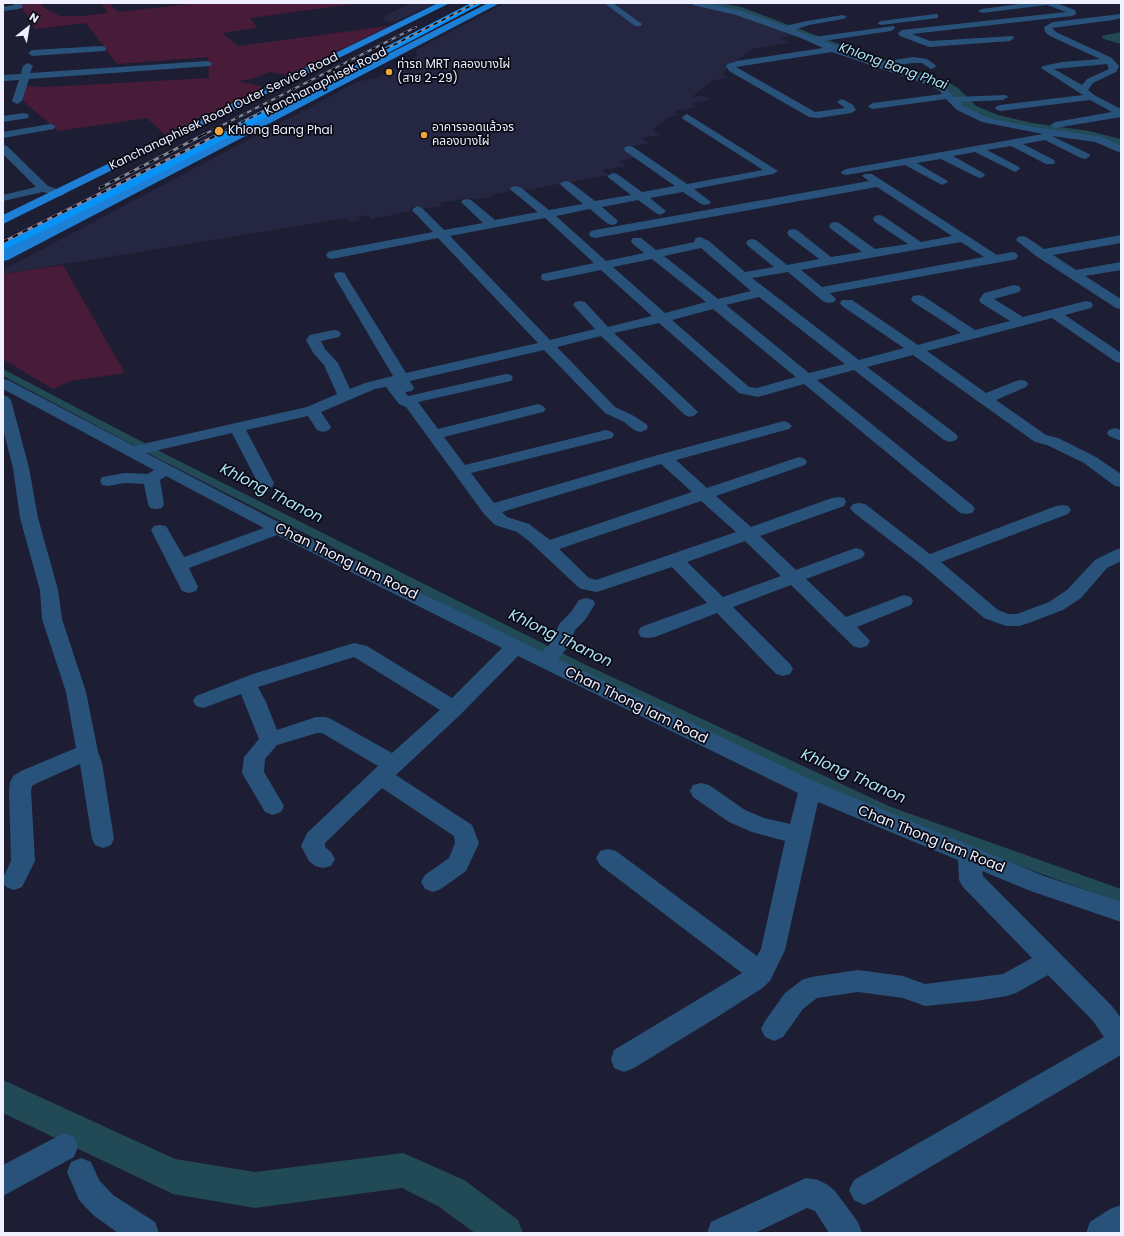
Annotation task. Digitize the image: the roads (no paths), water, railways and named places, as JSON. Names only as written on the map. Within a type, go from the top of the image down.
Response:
[{"type":"highway","name":"Kanchanaphisek Road","points":[[3,233],[460,3]]},
{"type":"highway","name":"Kanchanaphisek Road","points":[[3,248],[478,3]]},
{"type":"highway","points":[[156,170],[227,141]]},
{"type":"main road","name":"Kanchanaphisek Road Outer Service Road","points":[[3,220],[445,3]]},
{"type":"main road","points":[[3,257],[495,3]]},
{"type":"main road","points":[[243,103],[310,74],[438,10],[449,8],[460,9],[468,13],[338,80],[285,111]]},
{"type":"street","points":[[3,9],[19,7],[18,3]]},
{"type":"street","points":[[608,3],[638,24]]},
{"type":"street","points":[[696,3],[739,12],[815,40],[833,49],[929,82],[943,89],[954,99],[960,108],[986,120],[1098,139],[1121,150]]},
{"type":"street","points":[[975,11],[1045,3]]},
{"type":"street","points":[[902,33],[1072,14],[1072,12],[1049,3]]},
{"type":"street","points":[[739,12],[754,9]]},
{"type":"street","points":[[944,15],[881,23],[929,44],[1010,38]]},
{"type":"street","points":[[1083,90],[1090,81],[1113,70],[1114,66],[1102,55],[1053,34],[1048,30],[1048,27],[1053,25],[1121,16]]},
{"type":"street","points":[[785,29],[807,23],[843,17]]},
{"type":"street","points":[[815,40],[891,28]]},
{"type":"street","points":[[856,33],[868,40]]},
{"type":"street","points":[[17,101],[25,76],[33,63],[32,53],[36,43]]},
{"type":"street","points":[[32,53],[102,49]]},
{"type":"street","points":[[833,49],[731,66],[732,69],[813,115],[819,116],[851,110],[850,106],[842,102]]},
{"type":"street","points":[[882,65],[898,58],[919,60],[931,66]]},
{"type":"street","points":[[1110,61],[1062,65],[1046,68],[1121,114]]},
{"type":"street","points":[[3,78],[207,64]]},
{"type":"street","points":[[188,65],[188,78]]},
{"type":"street","points":[[145,81],[146,68]]},
{"type":"street","points":[[105,82],[107,71]]},
{"type":"street","points":[[63,84],[66,73]]},
{"type":"street","points":[[908,86],[929,82]]},
{"type":"street","points":[[873,106],[1003,96]]},
{"type":"street","points":[[1000,108],[1091,97]]},
{"type":"street","points":[[846,172],[1011,142],[1121,114]]},
{"type":"street","points":[[3,119],[24,116]]},
{"type":"street","points":[[332,255],[773,171],[687,116]]},
{"type":"street","points":[[3,135],[50,127]]},
{"type":"street","points":[[1050,131],[1085,156]]},
{"type":"street","points":[[1011,142],[1050,162]]},
{"type":"street","points":[[3,148],[44,188]]},
{"type":"street","points":[[977,148],[1015,168]]},
{"type":"street","points":[[629,149],[705,202]]},
{"type":"street","points":[[942,155],[979,175]]},
{"type":"street","points":[[906,161],[942,182]]},
{"type":"street","points":[[859,169],[995,259]]},
{"type":"street","points":[[613,176],[660,211]]},
{"type":"street","points":[[731,180],[744,189]]},
{"type":"street","points":[[595,234],[879,182]]},
{"type":"street","points":[[566,184],[612,221]]},
{"type":"street","points":[[3,198],[44,188],[59,192]]},
{"type":"street","points":[[516,189],[547,214],[744,390],[758,392],[1086,305]]},
{"type":"street","points":[[467,202],[493,225]]},
{"type":"street","points":[[418,210],[443,234],[610,410],[630,419],[640,428]]},
{"type":"street","points":[[879,219],[919,246]]},
{"type":"street","points":[[835,226],[873,254]]},
{"type":"street","points":[[793,233],[830,262]]},
{"type":"street","points":[[743,276],[963,238]]},
{"type":"street","points":[[1040,252],[1121,239]]},
{"type":"street","points":[[1022,240],[1074,274],[1115,296],[1121,305]]},
{"type":"street","points":[[637,241],[966,508]]},
{"type":"street","points":[[547,277],[703,243],[761,292],[950,437]]},
{"type":"street","points":[[752,243],[820,291],[830,300]]},
{"type":"street","points":[[820,291],[1012,256]]},
{"type":"street","points":[[1074,274],[1121,266]]},
{"type":"street","points":[[340,276],[395,380],[460,471],[490,510],[501,521],[523,528],[547,547],[588,585],[597,586],[838,502]]},
{"type":"street","points":[[1014,289],[989,296],[986,300],[1021,322]]},
{"type":"street","points":[[138,450],[312,410],[370,386],[548,346],[761,292]]},
{"type":"street","points":[[918,299],[973,335]]},
{"type":"street","points":[[847,303],[1041,439],[1052,441],[1090,460],[1121,482]]},
{"type":"street","points":[[580,305],[605,332],[690,412]]},
{"type":"street","points":[[1054,313],[1121,359]]},
{"type":"street","points":[[334,334],[315,338],[313,340],[319,351],[331,363],[346,397]]},
{"type":"street","points":[[410,401],[506,378]]},
{"type":"street","name":"Chan Thong Iam Road","points":[[3,383],[138,450],[158,474],[278,528],[543,660],[810,790],[1036,883],[1120,907]]},
{"type":"street","points":[[985,399],[1021,384]]},
{"type":"street","points":[[3,400],[21,468],[30,518],[50,590],[52,619],[76,692],[87,752],[91,763],[103,839]]},
{"type":"street","points":[[434,435],[538,409]]},
{"type":"street","points":[[312,410],[322,427]]},
{"type":"street","points":[[490,510],[664,458],[784,426]]},
{"type":"street","points":[[237,427],[266,483]]},
{"type":"street","points":[[460,471],[606,435]]},
{"type":"street","points":[[664,458],[748,534],[860,641]]},
{"type":"street","points":[[547,547],[799,462]]},
{"type":"street","points":[[108,481],[158,474],[156,504]]},
{"type":"street","points":[[859,508],[928,561],[991,614],[1006,620],[1019,620],[1056,606],[1074,594],[1101,564],[1121,554]]},
{"type":"street","points":[[928,561],[1062,510]]},
{"type":"street","points":[[178,565],[278,528]]},
{"type":"street","points":[[160,530],[189,587]]},
{"type":"street","points":[[648,632],[856,554]]},
{"type":"street","points":[[675,560],[783,669]]},
{"type":"street","points":[[842,624],[904,601]]},
{"type":"street","points":[[543,660],[558,647],[567,627],[578,616],[586,604]]},
{"type":"street","points":[[323,859],[317,854],[313,846],[315,839],[387,770],[454,709],[516,646]]},
{"type":"street","points":[[204,701],[246,684],[354,650],[360,651],[454,709]]},
{"type":"street","points":[[246,684],[256,702],[270,740]]},
{"type":"street","points":[[273,806],[253,773],[255,757],[270,740],[316,725],[326,725],[387,770],[464,831],[467,843],[458,864],[433,882]]},
{"type":"street","points":[[14,880],[23,860],[20,790],[21,782],[29,776],[87,752]]},
{"type":"street","points":[[624,1059],[705,1011],[752,981],[761,972],[773,950],[798,835],[810,790]]},
{"type":"street","points":[[701,791],[736,816],[760,826],[798,835]]},
{"type":"street","points":[[864,1190],[1121,1040],[1102,1013],[971,880],[969,856]]},
{"type":"street","points":[[608,858],[761,972]]},
{"type":"street","points":[[774,1030],[794,1001],[811,988],[858,981],[903,987],[925,995],[976,990],[1007,985],[1038,968],[1049,960]]},
{"type":"street","points":[[3,1181],[64,1147]]},
{"type":"street","points":[[80,1172],[89,1190],[103,1205],[144,1233]]},
{"type":"street","points":[[722,1233],[806,1193],[818,1195],[825,1201],[847,1233]]},
{"type":"street","points":[[1101,1233],[1121,1220]]},
{"type":"waterway","name":"Khlong Bang Phai","points":[[707,3],[738,9],[843,49],[942,83],[954,90],[972,109],[994,118],[1032,127],[1089,135],[1121,143]]},
{"type":"waterway","name":"Khlong Thanon","points":[[3,372],[165,458],[579,667],[886,811],[1121,896]]},
{"type":"waterway","points":[[3,1096],[173,1176],[255,1190],[403,1170],[451,1193],[505,1233]]},
{"type":"railway","points":[[217,135],[476,3]]},
{"type":"railway","points":[[203,135],[416,27]]},
{"type":"railway","points":[[100,188],[205,134]]},
{"type":"railway","points":[[3,242],[217,135]]},
{"type":"place","name":"ท่ารถ MRT คลองบางไผ่ (สาย 2-29)","points":[[389,72]]},
{"type":"place","name":"Khlong Bang Phai","points":[[219,131]]},
{"type":"place","name":"อาคารจอดแล้วจร คลองบางไผ่","points":[[424,135]]}]
